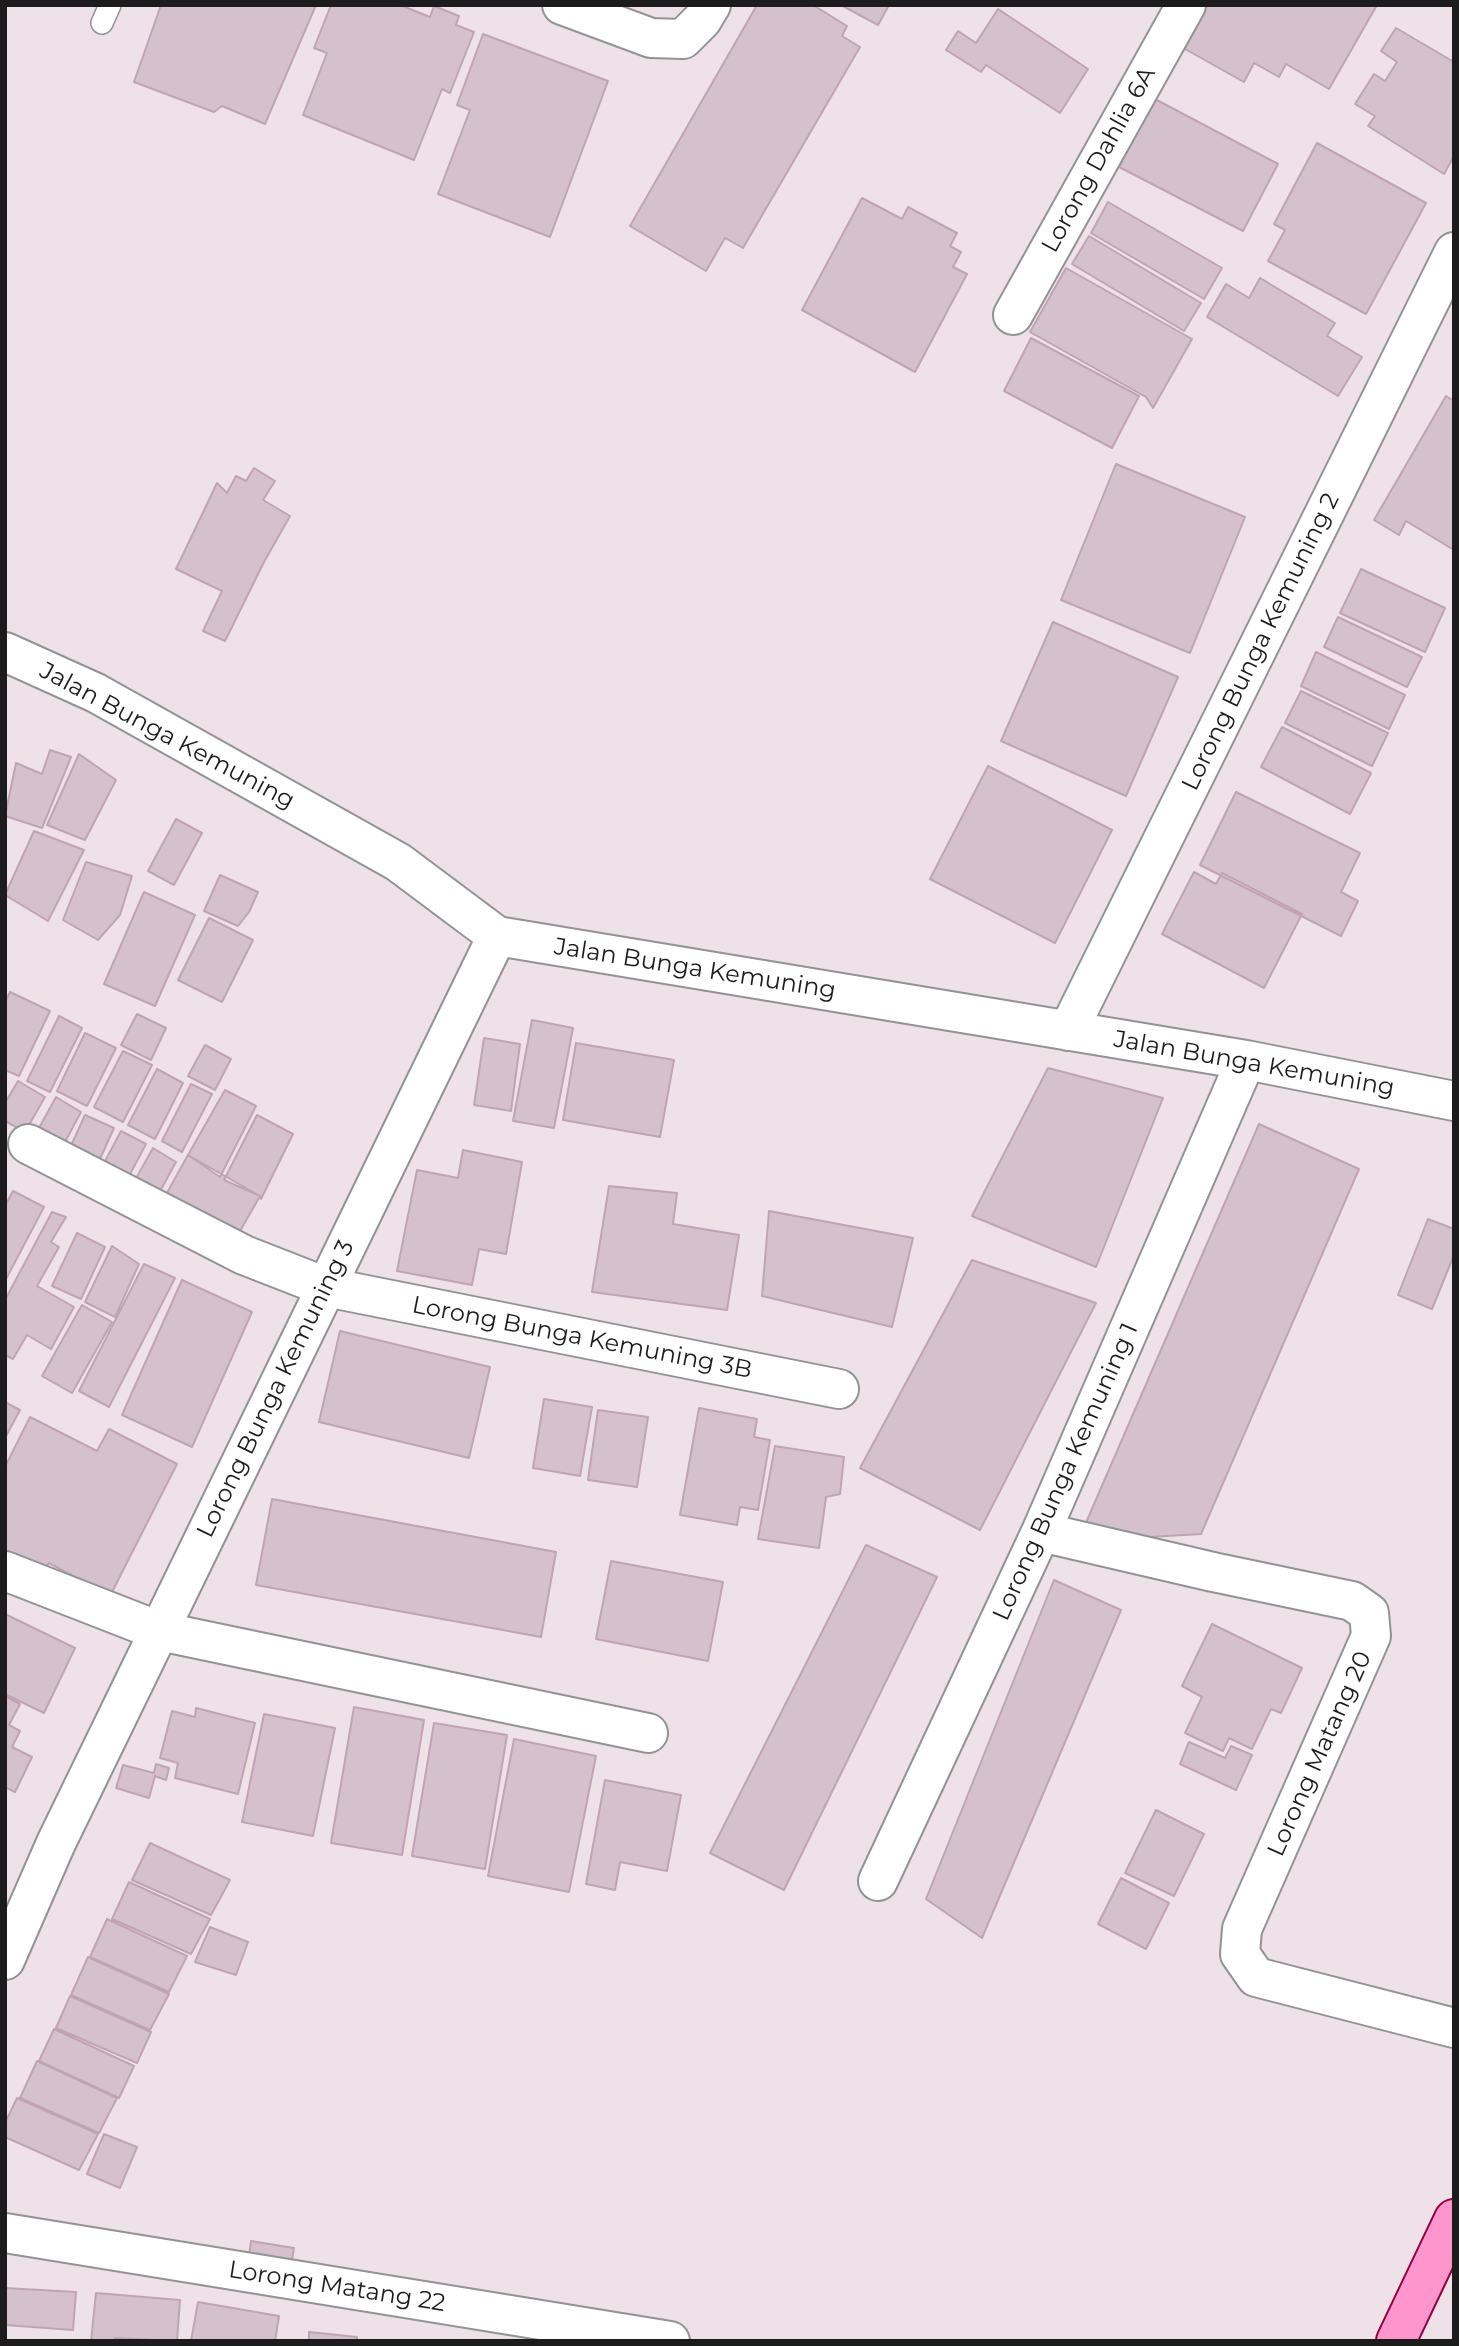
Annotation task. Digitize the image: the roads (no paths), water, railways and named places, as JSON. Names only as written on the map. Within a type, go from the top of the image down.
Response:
[{"type":"main road","points":[[1396,2341],[1454,2219]]},
{"type":"street","points":[[562,5],[651,38],[683,39],[702,20],[711,5]]},
{"type":"street","name":"Lorong Dahlia 6A","points":[[1013,315],[1186,5]]},
{"type":"street","name":"Lorong Bunga Kemuning 2","points":[[1068,1031],[1454,252]]},
{"type":"street","name":"Jalan Bunga Kemuning","points":[[5,652],[96,693],[398,862],[496,936],[1246,1060],[1454,1101]]},
{"type":"street","name":"Lorong Bunga Kemuning 3","points":[[5,1960],[56,1843],[496,936]]},
{"type":"street","name":"Lorong Bunga Kemuning 1","points":[[878,1881],[1041,1532],[1246,1060]]},
{"type":"street","name":"Lorong Bunga Kemuning 3B","points":[[28,1144],[244,1255],[326,1287],[839,1389]]},
{"type":"street","name":"Lorong Matang 20","points":[[1041,1532],[1352,1601],[1369,1614],[1371,1636],[1242,1928],[1240,1954],[1256,1977],[1454,2028]]},
{"type":"street","points":[[5,1570],[159,1631],[648,1733]]},
{"type":"street","name":"Lorong Matang 22","points":[[5,2233],[670,2341]]}]
